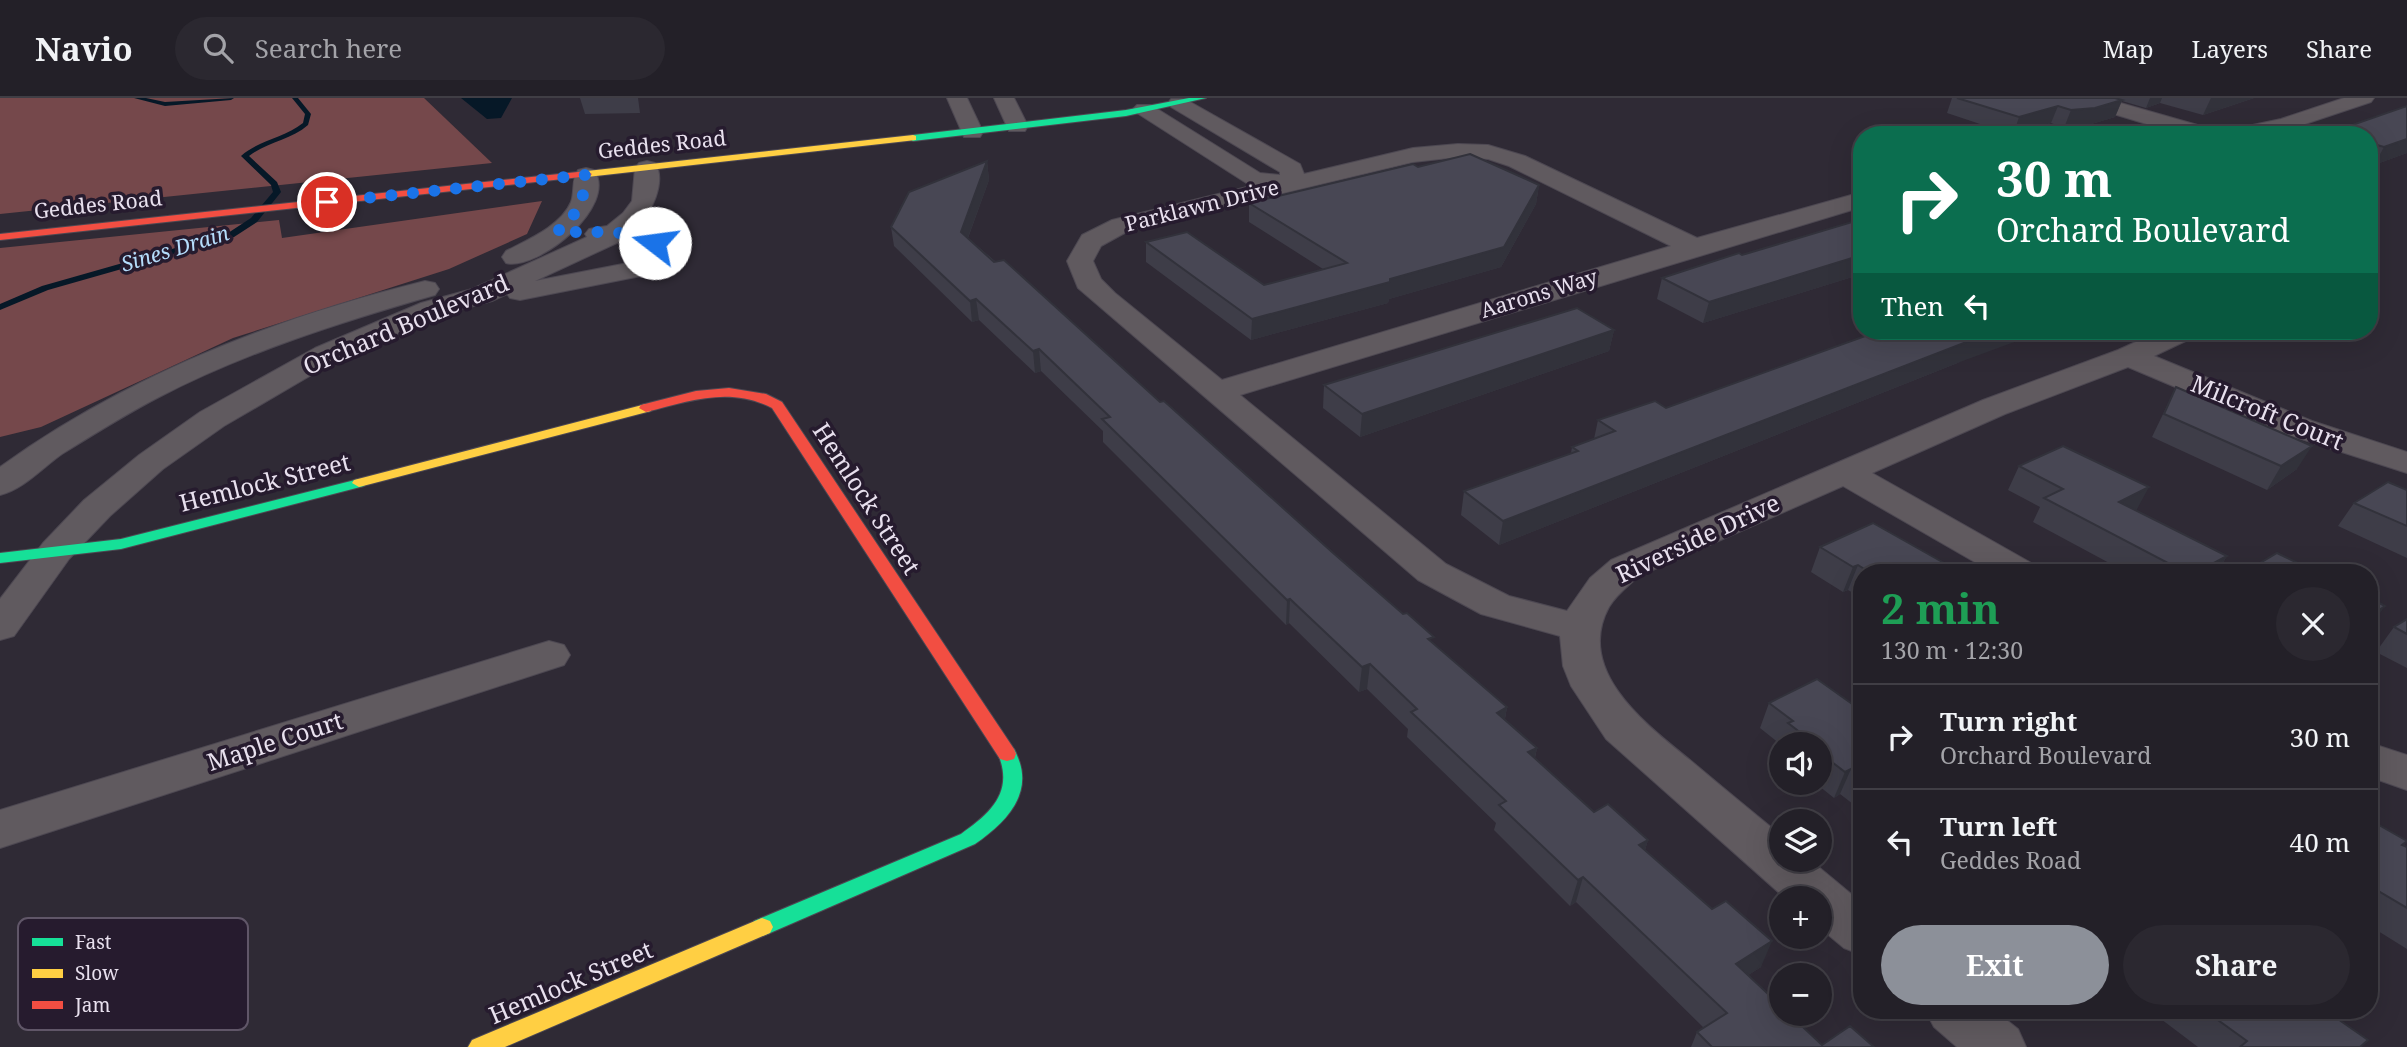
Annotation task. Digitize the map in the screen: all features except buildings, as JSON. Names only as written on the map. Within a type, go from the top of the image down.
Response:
[{"type":"main road","name":"Geddes Road","points":[[0,237],[972,132],[1144,109],[1202,98]]},
{"type":"main road","name":"Hemlock Street","points":[[0,558],[121,544],[702,394],[747,392],[767,397],[777,405],[1010,758],[1015,778],[1011,799],[992,823],[968,839],[480,1047]]},
{"type":"street","points":[[957,98],[972,132]]},
{"type":"street","points":[[1004,98],[1017,126]]},
{"type":"street","points":[[2081,98],[2176,126]]},
{"type":"street","points":[[2278,126],[2364,98]]},
{"type":"street","points":[[1144,109],[1254,180],[1292,183],[1292,169],[1178,103]]},
{"type":"street","name":"Parklawn Drive","points":[[1580,628],[1538,619],[1495,605],[1432,572],[1105,299],[1088,282],[1080,261],[1091,241],[1121,226],[1413,155],[1452,150],[1492,152],[1521,162],[1530,169],[1695,247]]},
{"type":"street","name":"Orchard Boulevard","points":[[0,626],[56,551],[97,508],[151,462],[262,388],[378,330],[431,309],[482,295],[612,235],[632,218],[644,201],[647,168]]},
{"type":"street","name":"Orchard Boulevard","points":[[6,476],[122,404],[213,360],[333,315],[444,284],[508,260],[557,232],[573,217],[584,200],[586,175]]},
{"type":"street","name":"Aarons Way","points":[[1217,392],[1853,202]]},
{"type":"street","points":[[444,284],[454,291],[482,295],[543,289],[640,268],[653,261],[658,254],[655,243],[643,236],[557,232]]},
{"type":"street","name":"Riverside Drive","points":[[1806,886],[1622,728],[1602,705],[1582,661],[1580,628],[1585,610],[1595,594],[1625,568],[1994,407],[2164,340]]},
{"type":"street","name":"Milcroft Court","points":[[2129,356],[2301,430],[2347,447],[2407,463]]},
{"type":"street","points":[[1845,472],[2005,564]]},
{"type":"street","name":"Maple Court","points":[[0,829],[549,655]]},
{"type":"street","points":[[2378,763],[2407,773]]},
{"type":"street","name":"Riverside Drive","points":[[1832,908],[1853,926]]},
{"type":"street","points":[[1964,1019],[1998,1047]]},
{"type":"shaded area","points":[[0,98],[424,98],[492,163],[0,214]]},
{"type":"shaded area","points":[[542,201],[527,234],[449,269],[233,338],[41,427],[0,437],[0,248],[279,220],[282,238]]},
{"type":"water","points":[[461,98],[512,98],[501,118],[487,119]]},
{"type":"waterway","name":"Sines Drain","points":[[137,98],[165,104],[231,98]]},
{"type":"waterway","name":"Sines Drain","points":[[0,307],[45,288],[231,235],[254,220],[277,192],[274,184],[245,156],[259,147],[292,134],[306,124],[308,114],[295,98]]},
{"type":"traffic: fast","points":[[913,138],[1126,113],[1202,98]]},
{"type":"traffic: fast","points":[[0,558],[121,544],[359,483]]},
{"type":"traffic: fast","points":[[762,927],[968,839],[989,823],[1006,803],[1014,780],[1013,767],[1007,754]]},
{"type":"traffic: slow","points":[[587,174],[913,138]]},
{"type":"traffic: slow","points":[[359,483],[646,408]]},
{"type":"traffic: slow","points":[[480,1047],[762,927]]},
{"type":"traffic: jam","points":[[0,237],[587,174]]},
{"type":"traffic: jam","points":[[646,408],[696,395],[729,392],[761,397],[777,405],[1007,754]]},
{"type":"route","points":[[327,202],[586,175],[584,200],[573,217],[557,232],[631,234],[643,236],[655,243]]}]
